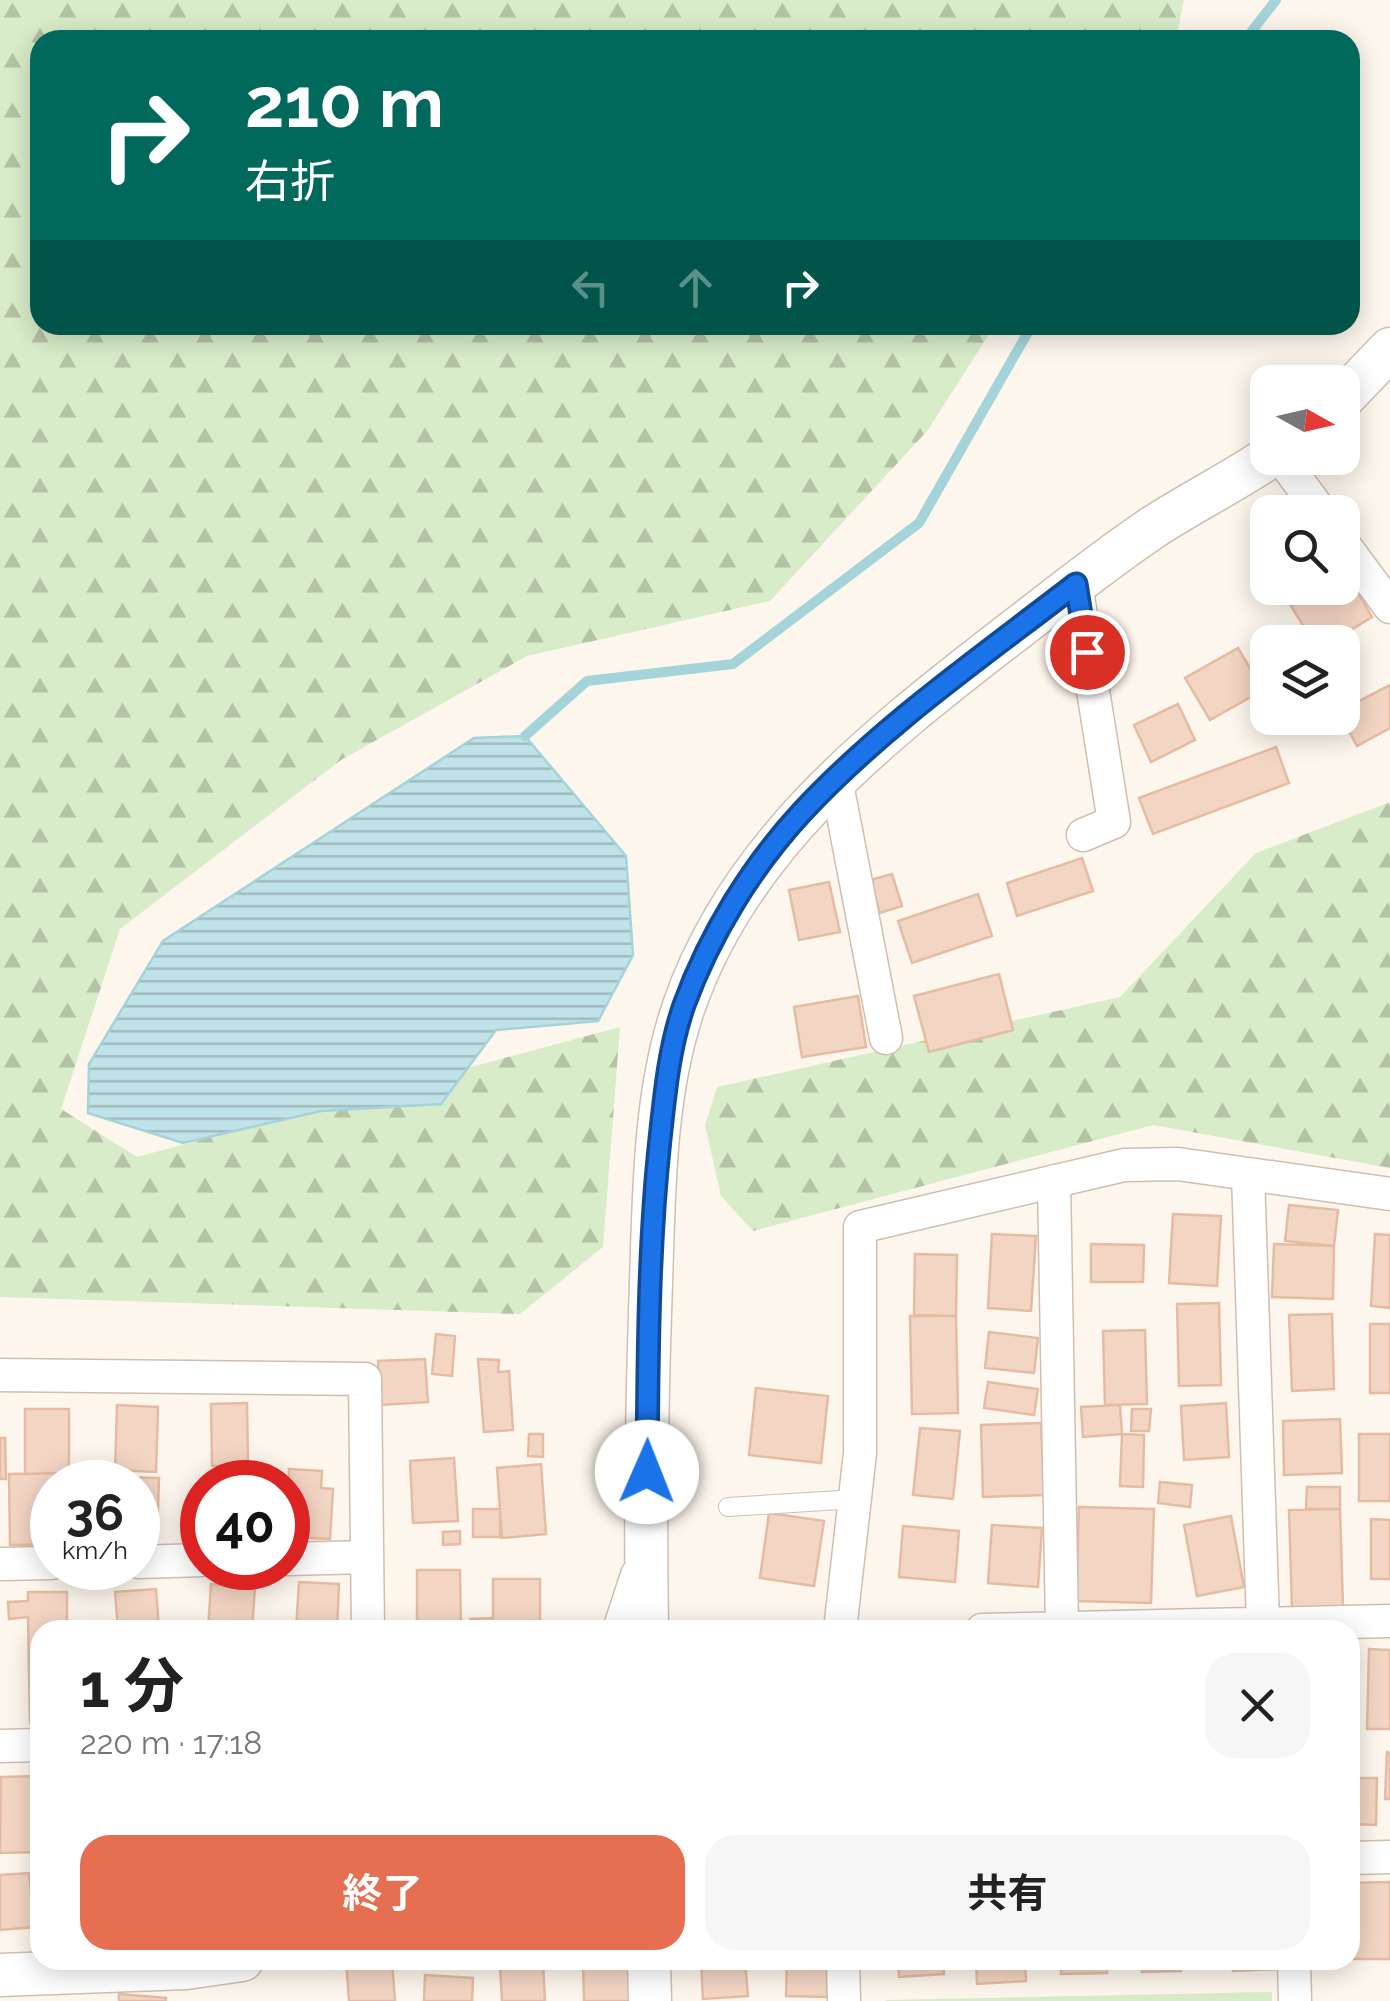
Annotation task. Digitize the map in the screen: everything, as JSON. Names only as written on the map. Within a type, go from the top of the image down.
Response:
[{"type":"street","points":[[1360,380],[1390,349]]},
{"type":"street","points":[[647,1620],[654,1195],[667,1070],[684,1006],[713,940],[740,893],[801,813],[836,778],[940,689],[1076,584],[1153,528],[1250,469]]},
{"type":"street","points":[[1293,475],[1308,495]]},
{"type":"street","points":[[1360,567],[1390,608]]},
{"type":"street","points":[[1076,584],[1114,822],[1083,835]]},
{"type":"street","points":[[836,778],[886,1038]]},
{"type":"street","points":[[841,1620],[860,1453],[860,1227],[1124,1165],[1178,1164],[1390,1194]]},
{"type":"street","points":[[1248,1175],[1263,1620]]},
{"type":"street","points":[[1054,1181],[1062,1620]]},
{"type":"street","points":[[0,1375],[365,1379],[368,1620]]},
{"type":"street","points":[[622,1620],[646,1542]]},
{"type":"street","points":[[310,1558],[366,1557]]},
{"type":"street","points":[[0,1564],[30,1563]]},
{"type":"street","points":[[1360,1621],[1390,1620]]},
{"type":"street","points":[[0,1746],[30,1745]]},
{"type":"street","points":[[1360,1858],[1390,1857]]},
{"type":"street","points":[[0,1975],[83,1987],[175,1970]]},
{"type":"street","points":[[649,1970],[650,2001]]},
{"type":"street","points":[[843,1970],[844,2001]]},
{"type":"street","points":[[1294,1970],[1296,2001]]},
{"type":"lane","points":[[728,1507],[856,1499]]},
{"type":"green space","points":[[0,0],[1184,0],[1178,30],[30,30],[30,335],[989,335],[928,430],[770,601],[527,656],[341,760],[120,929],[61,1109],[137,1157],[620,1027],[603,1247],[520,1314],[0,1297]]},
{"type":"green space","points":[[1390,802],[1390,1168],[1153,1125],[753,1231],[721,1196],[705,1125],[717,1087],[1120,997],[1256,853]]},
{"type":"green space","points":[[1272,1992],[1272,2001],[886,2001],[886,2000]]},
{"type":"water","points":[[525,736],[626,856],[633,955],[598,1021],[496,1030],[441,1104],[321,1111],[183,1143],[88,1113],[89,1064],[163,941],[474,738]]},
{"type":"building","points":[[1360,596],[1372,617],[1359,625],[1303,625],[1291,606],[1360,605]]},
{"type":"building","points":[[1238,648],[1250,668],[1250,697],[1210,720],[1185,678]]},
{"type":"building","points":[[1390,685],[1390,728],[1357,746],[1351,735],[1360,735],[1360,701]]},
{"type":"building","points":[[1178,704],[1195,740],[1151,762],[1134,725]]},
{"type":"building","points":[[1276,747],[1289,783],[1153,834],[1139,798]]},
{"type":"building","points":[[1082,858],[1093,891],[1017,916],[1007,883]]},
{"type":"building","points":[[892,874],[902,906],[880,913],[870,880]]},
{"type":"building","points":[[829,882],[840,932],[799,940],[789,890]]},
{"type":"building","points":[[978,894],[992,936],[912,963],[898,921]]},
{"type":"building","points":[[999,974],[1013,1030],[929,1052],[914,996]]},
{"type":"building","points":[[858,996],[866,1047],[802,1057],[794,1007]]},
{"type":"building","points":[[1289,1205],[1338,1210],[1334,1246],[1285,1241]]},
{"type":"building","points":[[1173,1214],[1221,1216],[1217,1286],[1169,1283]]},
{"type":"building","points":[[992,1234],[1036,1236],[1031,1311],[988,1308]]},
{"type":"building","points":[[1375,1234],[1390,1235],[1390,1308],[1371,1306]]},
{"type":"building","points":[[1091,1244],[1144,1245],[1143,1282],[1091,1282]]},
{"type":"building","points":[[1274,1244],[1334,1246],[1333,1299],[1272,1297]]},
{"type":"building","points":[[915,1254],[957,1255],[956,1316],[914,1315]]},
{"type":"building","points":[[1219,1303],[1221,1385],[1179,1386],[1177,1304]]},
{"type":"building","points":[[1332,1314],[1334,1389],[1292,1391],[1289,1315]]},
{"type":"building","points":[[910,1316],[956,1316],[958,1413],[912,1414]]},
{"type":"building","points":[[1370,1324],[1390,1324],[1390,1393],[1370,1393]]},
{"type":"building","points":[[1145,1330],[1147,1404],[1105,1405],[1103,1331]]},
{"type":"building","points":[[989,1332],[1038,1338],[1034,1373],[985,1368]]},
{"type":"building","points":[[436,1334],[455,1336],[452,1376],[432,1374]]},
{"type":"building","points":[[425,1359],[428,1402],[380,1405],[378,1361]]},
{"type":"building","points":[[478,1359],[499,1360],[498,1372],[509,1371],[513,1430],[484,1432]]},
{"type":"building","points":[[988,1382],[1038,1389],[1034,1415],[984,1408]]},
{"type":"building","points":[[756,1388],[828,1396],[821,1463],[749,1455]]},
{"type":"building","points":[[247,1403],[248,1460],[212,1460],[211,1404]]},
{"type":"building","points":[[1226,1403],[1229,1457],[1184,1460],[1181,1406]]},
{"type":"building","points":[[117,1405],[158,1407],[156,1460],[115,1460]]},
{"type":"building","points":[[1120,1405],[1122,1434],[1083,1437],[1081,1407]]},
{"type":"building","points":[[25,1409],[69,1409],[69,1460],[30,1460],[30,1474],[25,1474]]},
{"type":"building","points":[[1132,1409],[1151,1409],[1149,1431],[1131,1431]]},
{"type":"building","points":[[1340,1419],[1342,1473],[1284,1475],[1283,1421]]},
{"type":"building","points":[[1041,1423],[1044,1495],[983,1497],[981,1425]]},
{"type":"building","points":[[920,1428],[960,1431],[953,1499],[913,1495]]},
{"type":"building","points":[[529,1434],[543,1434],[543,1457],[528,1456]]},
{"type":"building","points":[[1122,1434],[1144,1435],[1143,1487],[1120,1486]]},
{"type":"building","points":[[1359,1434],[1390,1434],[1390,1501],[1359,1501]]},
{"type":"building","points":[[0,1438],[5,1438],[6,1479],[0,1479]]},
{"type":"building","points":[[454,1458],[458,1521],[413,1523],[410,1461]]},
{"type":"building","points":[[541,1464],[546,1534],[502,1538],[500,1511],[500,1537],[473,1537],[473,1509],[500,1509],[497,1468]]},
{"type":"building","points":[[310,1470],[322,1471],[321,1488],[333,1489],[330,1539],[310,1538]]},
{"type":"building","points":[[9,1474],[30,1474],[30,1545],[10,1545]]},
{"type":"building","points":[[1160,1482],[1192,1485],[1190,1507],[1158,1503]]},
{"type":"building","points":[[1307,1487],[1340,1487],[1340,1509],[1306,1509]]},
{"type":"building","points":[[1079,1507],[1154,1509],[1151,1603],[1076,1601]]},
{"type":"building","points":[[1340,1509],[1343,1607],[1292,1609],[1289,1510]]},
{"type":"building","points":[[769,1513],[824,1521],[814,1586],[760,1578]]},
{"type":"building","points":[[1231,1516],[1244,1587],[1197,1596],[1184,1525]]},
{"type":"building","points":[[1371,1519],[1390,1520],[1390,1579],[1371,1579]]},
{"type":"building","points":[[992,1525],[1042,1528],[1038,1587],[988,1583]]},
{"type":"building","points":[[903,1526],[959,1531],[955,1582],[899,1577]]},
{"type":"building","points":[[460,1531],[460,1544],[443,1545],[443,1532]]},
{"type":"building","points":[[417,1570],[460,1570],[461,1620],[417,1620]]},
{"type":"building","points":[[493,1579],[540,1579],[540,1620],[470,1620],[493,1618]]},
{"type":"building","points":[[310,1583],[339,1584],[337,1620],[297,1620],[298,1590],[310,1590]]},
{"type":"building","points":[[156,1590],[158,1620],[117,1620],[115,1592]]},
{"type":"building","points":[[211,1590],[255,1590],[253,1620],[209,1620]]},
{"type":"building","points":[[28,1592],[67,1592],[67,1620],[30,1620],[30,1723],[28,1617],[9,1619],[8,1602],[28,1601]]},
{"type":"building","points":[[1369,1649],[1390,1650],[1390,1729],[1367,1729]]},
{"type":"building","points":[[1387,1752],[1390,1753],[1390,1799],[1385,1799]]},
{"type":"building","points":[[30,1776],[30,1852],[0,1853],[1,1777]]},
{"type":"building","points":[[1360,1778],[1377,1778],[1376,1825],[1360,1824]]},
{"type":"building","points":[[29,1873],[30,1927],[0,1930],[0,1875]]},
{"type":"building","points":[[1390,1882],[1390,1959],[1360,1959],[1360,1883]]},
{"type":"building","points":[[347,1970],[393,1970],[395,2001],[349,2001]]},
{"type":"building","points":[[500,1970],[543,1970],[545,2001],[502,2001]]},
{"type":"building","points":[[583,1970],[628,1970],[630,2001],[584,2001]]},
{"type":"building","points":[[702,1970],[746,1970],[748,1996],[703,1999]]},
{"type":"building","points":[[787,1970],[827,1970],[827,1997],[786,1996]]},
{"type":"building","points":[[899,1970],[944,1970],[944,1974],[899,1977]]},
{"type":"building","points":[[976,1970],[1025,1970],[1026,1981],[977,1984]]},
{"type":"building","points":[[1061,1970],[1107,1970],[1107,1973],[1061,1974]]},
{"type":"building","points":[[425,1975],[473,1978],[472,2001],[424,2001]]},
{"type":"building","points":[[119,1994],[166,1998],[166,2001],[119,2001]]},
{"type":"waterway","points":[[1253,30],[1276,0]]},
{"type":"waterway","points":[[525,736],[587,681],[733,664],[919,523],[1026,335]]},
{"type":"route","points":[[647,1472],[654,1195],[667,1070],[684,1006],[713,940],[770,852],[836,778],[940,689],[1076,584],[1087,652]]}]
